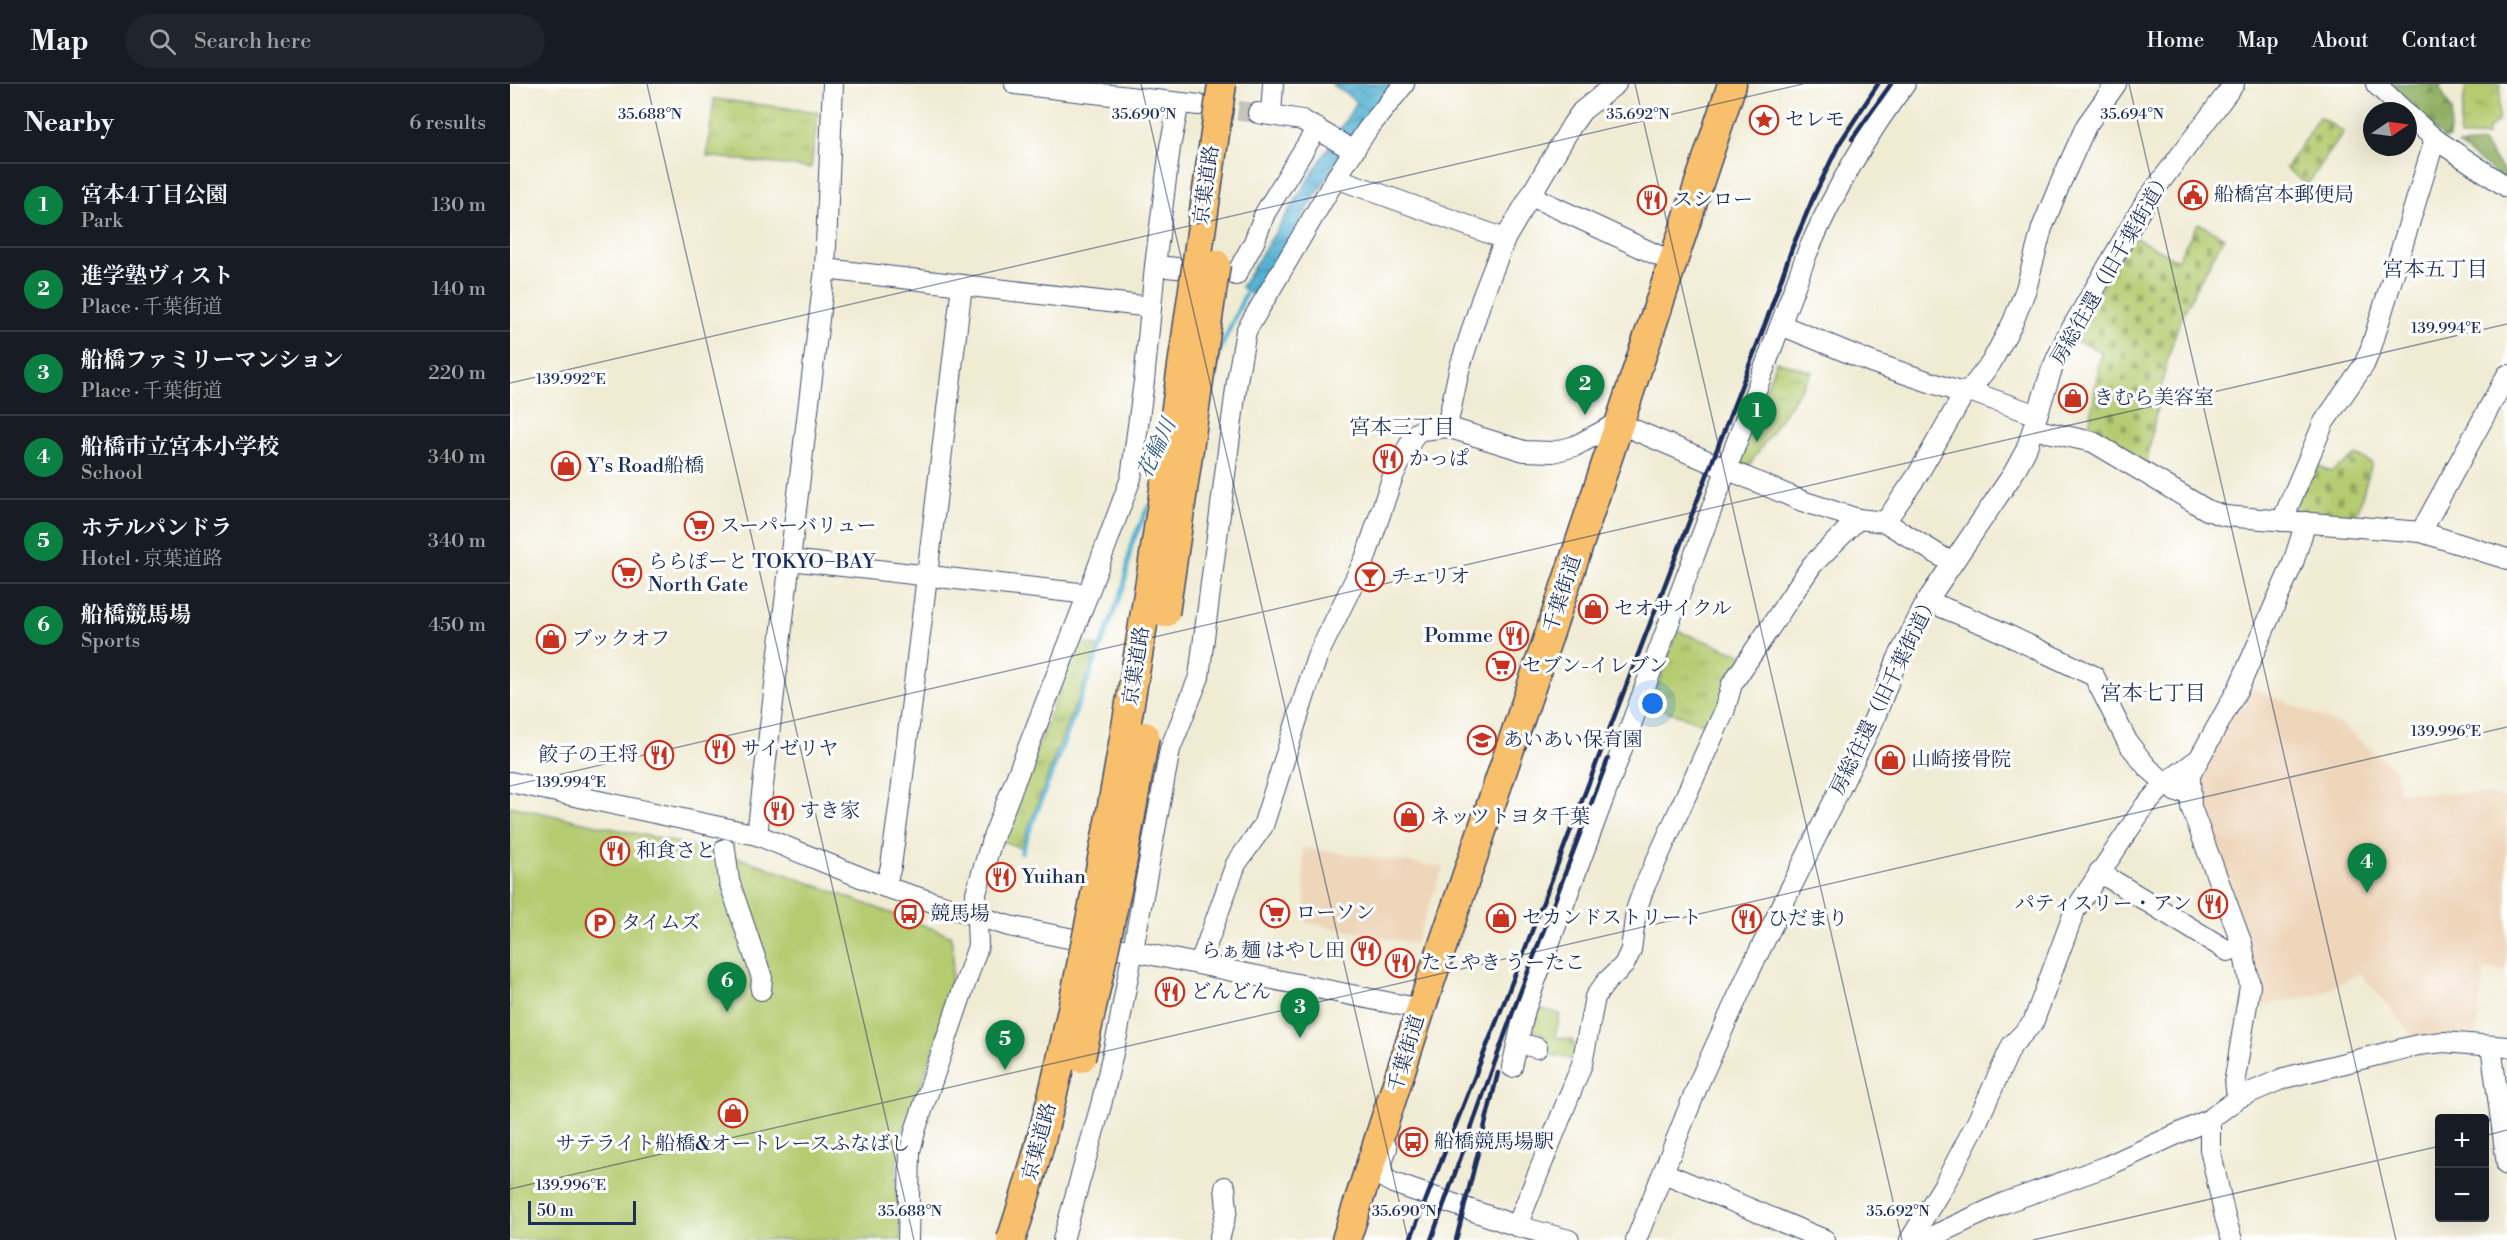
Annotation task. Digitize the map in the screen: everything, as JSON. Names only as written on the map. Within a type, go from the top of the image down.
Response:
[{"type":"highway","name":"京葉道路","points":[[1011,1240],[1032,1175],[1076,993],[1136,679],[1222,84]]},
{"type":"highway","name":"京葉道路","points":[[1032,1240],[1074,1090],[1096,998],[1120,876],[1180,522],[1241,84]]},
{"type":"highway","name":"千葉街道","points":[[1346,1240],[1394,1098],[1421,1009],[1548,640],[1732,84]]},
{"type":"street","points":[[758,835],[825,269],[833,84]]},
{"type":"street","points":[[908,1240],[910,1151],[978,946],[976,893],[992,840],[1131,478],[1170,147],[1189,104],[1016,84]]},
{"type":"street","points":[[1273,84],[1265,114],[1302,120],[1351,149]]},
{"type":"street","points":[[1063,1240],[1101,1106],[1134,949],[1170,748],[1199,677],[1237,381],[1246,331],[1351,149],[1404,84]]},
{"type":"street","points":[[1447,427],[1459,369],[1482,298],[1505,239],[1572,124],[1582,111],[1616,84]]},
{"type":"street","points":[[1512,1067],[1528,1045],[1525,1010],[1539,969],[1823,219],[1859,151],[1905,84]]},
{"type":"street","points":[[1885,522],[1917,476],[1967,392],[1991,363],[2013,322],[2026,289],[2043,228],[2060,184],[2086,126],[2116,84]]},
{"type":"street","name":"房総往還（旧千葉街道）","points":[[1636,1240],[1710,1058],[1754,962],[1873,722],[1897,660],[1927,601],[2013,474],[2026,450],[2052,369],[2066,338],[2146,201],[2234,84]]},
{"type":"street","points":[[2376,84],[2395,102]]},
{"type":"street","points":[[2417,123],[2435,139],[2507,187]]},
{"type":"street","points":[[1236,275],[1254,242],[1265,213],[1322,131]]},
{"type":"street","points":[[2283,521],[2324,422],[2364,365],[2372,348],[2435,139]]},
{"type":"street","points":[[1336,178],[1505,239]]},
{"type":"street","points":[[1531,196],[1672,262]]},
{"type":"street","points":[[1155,266],[1177,268]]},
{"type":"street","points":[[825,269],[1151,307]]},
{"type":"street","points":[[885,887],[891,866],[962,285]]},
{"type":"street","points":[[1781,325],[1871,362],[1967,392],[2035,422],[2093,442],[2207,510],[2225,516],[2421,532],[2507,559]]},
{"type":"street","points":[[2421,532],[2507,375]]},
{"type":"street","points":[[1200,963],[1236,864],[1263,826],[1317,657],[1365,559],[1393,476],[1415,434],[1422,430],[1447,427],[1524,451],[1553,453],[1575,446],[1618,423],[1802,501],[1858,519],[1885,522],[1952,563]]},
{"type":"street","points":[[1517,1226],[1582,1064],[1594,997],[1624,965],[1631,950],[1636,911],[1643,890],[1724,712],[1732,684],[1812,565],[1858,519]]},
{"type":"street","points":[[2240,1097],[2236,1089],[2235,1078],[2250,986],[2242,944],[2191,807],[2190,775],[2239,687],[2293,563],[2306,522]]},
{"type":"street","points":[[790,560],[1088,594]]},
{"type":"street","points":[[1927,601],[1993,628],[2094,676],[2128,743],[2147,767],[2191,807]]},
{"type":"street","points":[[1910,1240],[1945,1183],[1978,1120],[2012,1045],[2033,1023],[2075,910],[2144,807],[2166,783],[2197,760]]},
{"type":"street","points":[[510,782],[758,835],[885,887],[1009,926],[1134,949],[1421,1009]]},
{"type":"street","points":[[725,849],[729,881],[762,978],[760,990]]},
{"type":"street","points":[[2099,872],[2228,951],[2242,944]]},
{"type":"street","points":[[1924,1240],[2004,1203],[2105,1167],[2210,1119],[2240,1097],[2284,1078],[2418,1045],[2443,1042],[2499,1046],[2507,1165]]},
{"type":"street","points":[[1394,1098],[1400,1110],[1381,1165],[1384,1179],[1517,1226],[1569,1240]]},
{"type":"street","points":[[2210,1119],[2210,1149],[2232,1240]]},
{"type":"street","points":[[1664,1173],[1825,1240]]},
{"type":"street","points":[[1219,1240],[1227,1210],[1225,1187]]},
{"type":"shaded area","points":[[2249,687],[2343,726],[2396,771],[2398,792],[2486,794],[2507,798],[2507,971],[2484,969],[2476,1035],[2415,1038],[2360,973],[2320,994],[2250,1009],[2204,831],[2196,777]]},
{"type":"shaded area","points":[[1303,848],[1443,867],[1415,944],[1306,922]]},
{"type":"green space","points":[[2386,84],[2441,84],[2440,88],[2452,111],[2449,138],[2444,139],[2417,113],[2417,102],[2405,102]]},
{"type":"green space","points":[[2466,84],[2501,84],[2498,122],[2488,129],[2487,136],[2461,137],[2459,134]]},
{"type":"green space","points":[[714,99],[818,112],[811,168],[707,156]]},
{"type":"green space","points":[[2319,117],[2344,132],[2307,185],[2286,168]]},
{"type":"green space","points":[[2483,143],[2507,173],[2507,182],[2459,145]]},
{"type":"green space","points":[[2198,223],[2224,237],[2177,329],[2163,379],[2146,465],[2088,433],[2101,351],[2071,339],[2132,236],[2177,260]]},
{"type":"green space","points":[[1776,361],[1812,372],[1749,466],[1739,464]]},
{"type":"green space","points":[[2356,455],[2372,463],[2355,520],[2290,517],[2312,463],[2331,472]]},
{"type":"green space","points":[[1677,631],[1744,655],[1711,727],[1651,705]]},
{"type":"green space","points":[[1078,640],[1099,648],[1060,742],[1021,848],[1002,841]]},
{"type":"green space","points":[[510,806],[716,851],[761,865],[950,935],[953,952],[948,995],[928,1067],[901,1135],[896,1163],[901,1240],[510,1240]]},
{"type":"green space","points":[[1535,1007],[1560,1014],[1555,1037],[1572,1040],[1572,1044],[1577,1045],[1574,1060],[1539,1052],[1542,1034],[1529,1030]]},
{"type":"water","points":[[1332,84],[1394,84],[1352,137],[1254,296],[1241,287],[1357,102]]},
{"type":"waterway","name":"花輪川","points":[[1214,363],[1249,286]]},
{"type":"waterway","name":"花輪川","points":[[1021,853],[1124,586],[1131,545],[1148,507]]},
{"type":"tunnel","points":[[1208,107],[1258,113]]},
{"type":"railway","points":[[1410,1240],[1520,962],[1767,319],[1792,248],[1839,144],[1878,84]]},
{"type":"railway","points":[[1852,139],[1891,84]]},
{"type":"railway","points":[[1431,1240],[1514,1009],[1608,759]]},
{"type":"railway","points":[[1456,1240],[1498,1073]]},
{"type":"place","name":"セレモ","points":[[1764,120]]},
{"type":"place","name":"船橋宮本郵便局","points":[[2193,195]]},
{"type":"place","name":"スシロー","points":[[1652,200]]},
{"type":"place","name":"きむら美容室","points":[[2073,398]]},
{"type":"place","name":"進学塾ヴィスト","points":[[1585,415]]},
{"type":"place","name":"宮本4丁目公園","points":[[1757,442]]},
{"type":"place","name":"かっぱ","points":[[1388,459]]},
{"type":"place","name":"Y's Road船橋","points":[[566,466]]},
{"type":"place","name":"スーパーバリュー","points":[[699,526]]},
{"type":"place","name":"ららぽーと TOKYO−BAY North Gate","points":[[627,573]]},
{"type":"place","name":"チェリオ","points":[[1370,577]]},
{"type":"place","name":"セオサイクル","points":[[1593,609]]},
{"type":"place","name":"Pomme","points":[[1514,636]]},
{"type":"place","name":"ブックオフ","points":[[551,639]]},
{"type":"place","name":"セブン-イレブン","points":[[1501,666]]},
{"type":"place","name":"あいあい保育園","points":[[1482,740]]},
{"type":"place","name":"サイゼリヤ","points":[[720,749]]},
{"type":"place","name":"餃子の王将","points":[[659,755]]},
{"type":"place","name":"山崎接骨院","points":[[1890,760]]},
{"type":"place","name":"すき家","points":[[779,811]]},
{"type":"place","name":"ネッツトヨタ千葉","points":[[1409,817]]},
{"type":"place","name":"和食さと","points":[[615,851]]},
{"type":"place","name":"Yuihan","points":[[1001,877]]},
{"type":"place","name":"船橋市立宮本小学校","points":[[2367,893]]},
{"type":"place","name":"パティスリー・アン","points":[[2213,904]]},
{"type":"place","name":"ローソン","points":[[1275,913]]},
{"type":"place","name":"競馬場","points":[[909,914]]},
{"type":"place","name":"セカンドストリート","points":[[1501,918]]},
{"type":"place","name":"ひだまり","points":[[1747,919]]},
{"type":"place","name":"タイムズ","points":[[600,923]]},
{"type":"place","name":"らぁ麺 はやし田","points":[[1366,951]]},
{"type":"place","name":"たこやき うーたこ","points":[[1400,963]]},
{"type":"place","name":"どんどん","points":[[1170,992]]},
{"type":"place","name":"船橋競馬場","points":[[727,1012]]},
{"type":"place","name":"船橋ファミリーマンション","points":[[1300,1038]]},
{"type":"place","name":"ホテルパンドラ","points":[[1005,1070]]},
{"type":"place","name":"サテライト船橋&オートレースふなばし","points":[[733,1113]]},
{"type":"place","name":"船橋競馬場駅","points":[[1413,1142]]},
{"type":"district","name":"宮本五丁目","points":[[2435,270]]},
{"type":"district","name":"宮本三丁目","points":[[1402,428]]},
{"type":"district","name":"宮本七丁目","points":[[2153,694]]}]
